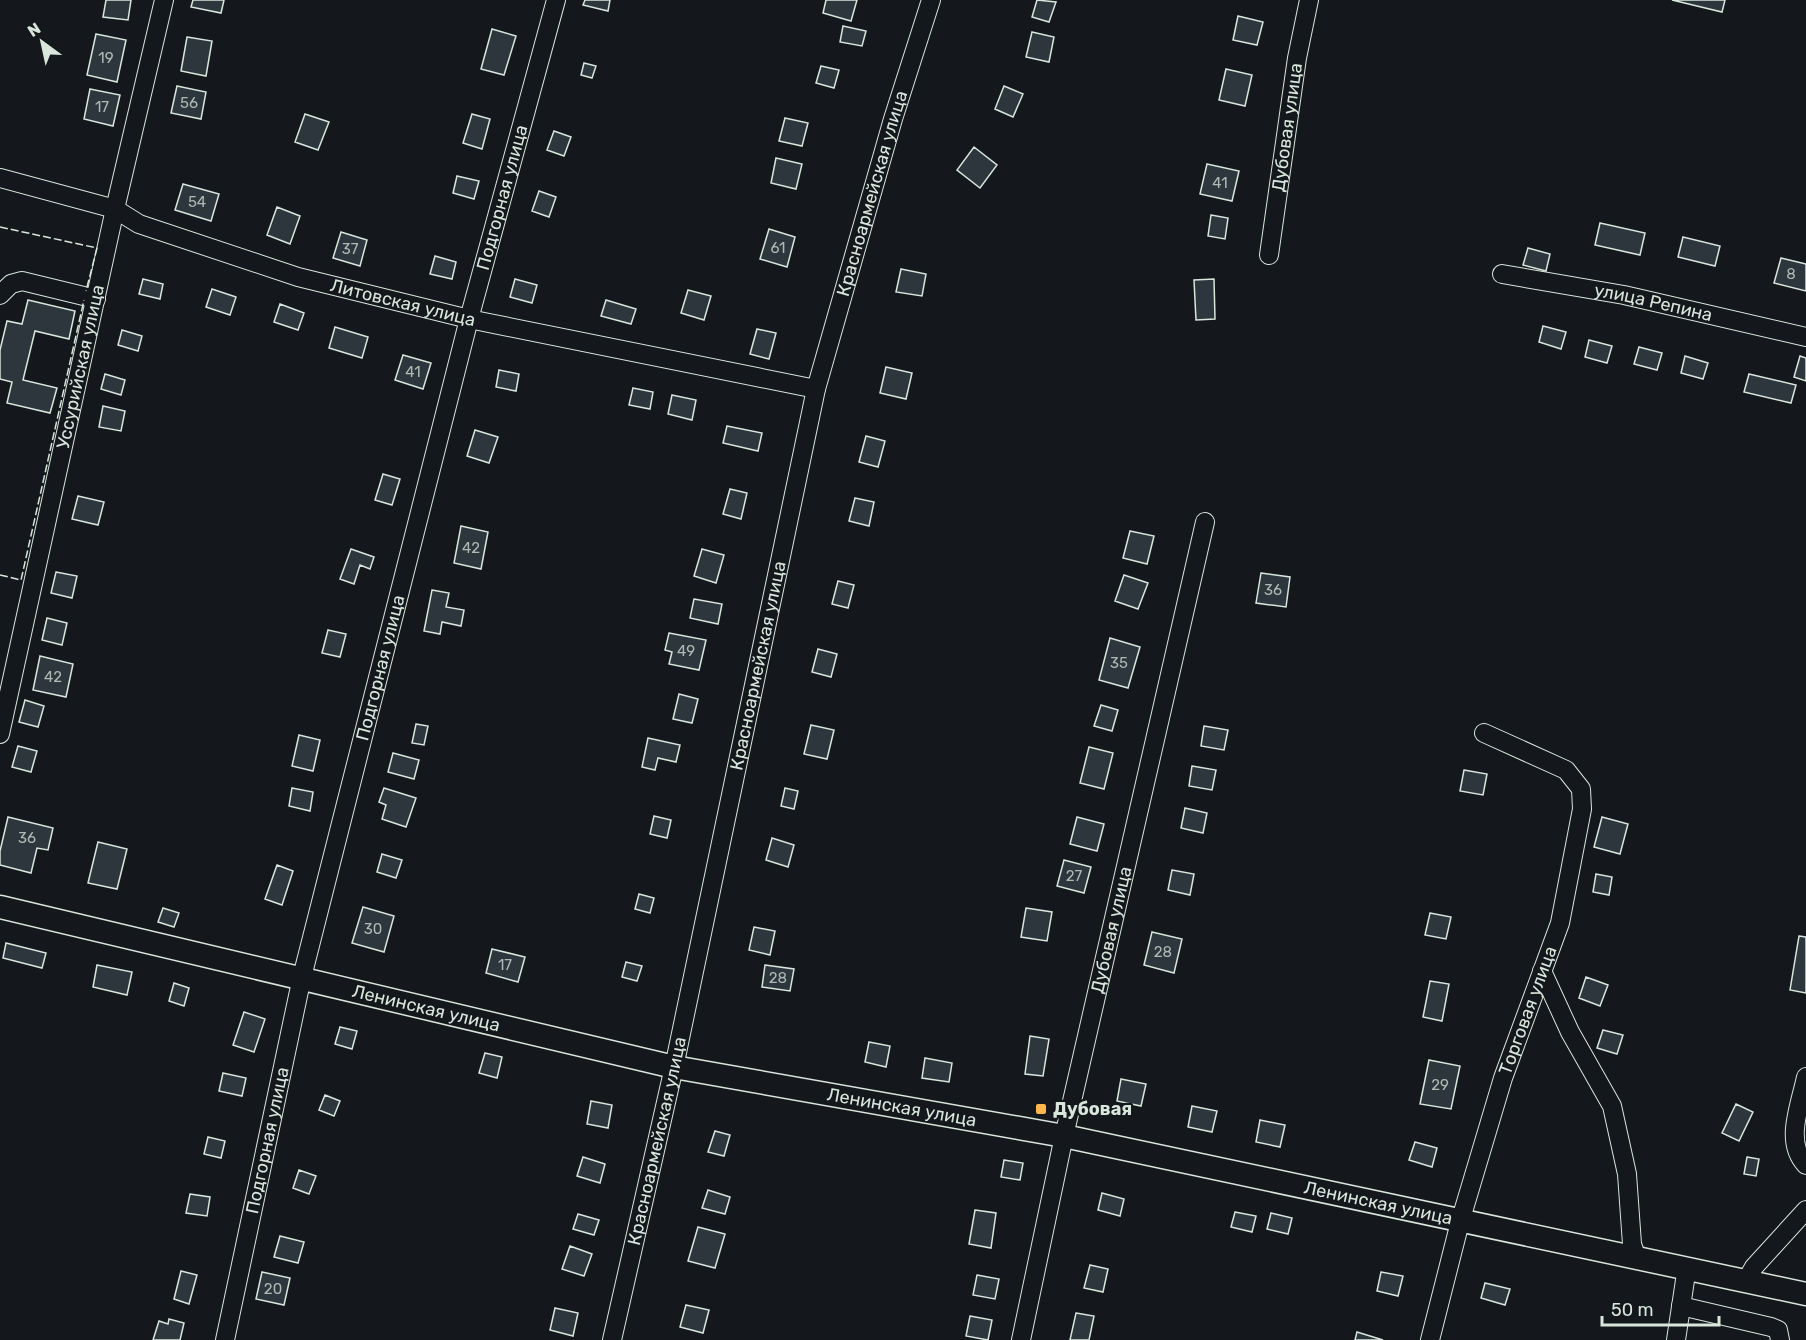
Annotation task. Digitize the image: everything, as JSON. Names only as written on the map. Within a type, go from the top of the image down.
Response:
[{"type":"main road","name":"Ленинская улица","points":[[0,907],[674,1066],[1064,1136],[1806,1294]]},
{"type":"street","name":"Уссурийская улица","points":[[0,734],[115,209],[164,0]]},
{"type":"street","name":"Подгорная улица","points":[[225,1340],[302,977],[469,319],[556,0]]},
{"type":"street","name":"Красноармейская улица","points":[[612,1340],[674,1066],[816,389],[893,119],[931,0]]},
{"type":"street","name":"Дубовая улица","points":[[1269,255],[1297,58],[1309,0]]},
{"type":"street","name":"Литовская улица","points":[[0,178],[115,209],[139,224],[298,277],[469,319],[816,389]]},
{"type":"street","name":"улица Репина","points":[[1502,274],[1624,295],[1806,337]]},
{"type":"street","points":[[0,295],[11,284],[22,281],[96,298]]},
{"type":"street","name":"Дубовая улица","points":[[1021,1340],[1064,1136],[1205,522]]},
{"type":"street","name":"Торговая улица","points":[[1430,1340],[1461,1222],[1503,1078],[1560,923],[1582,810],[1581,789],[1566,770],[1484,733]]},
{"type":"street","points":[[1542,970],[1570,1032],[1612,1106],[1627,1174],[1632,1244],[1637,1259]]},
{"type":"street","points":[[1806,1077],[1793,1141],[1797,1156],[1806,1165]]},
{"type":"street","points":[[1746,1281],[1754,1267],[1806,1210]]},
{"type":"street","points":[[1676,1340],[1687,1267]]},
{"type":"street","points":[[1681,1306],[1771,1327],[1778,1330],[1779,1340]]},
{"type":"building","points":[[106,0],[131,0],[128,20],[103,17]]},
{"type":"building","points":[[193,0],[224,0],[221,13],[191,7]]},
{"type":"building","points":[[585,0],[610,0],[608,11],[583,5]]},
{"type":"building","points":[[826,0],[857,0],[851,21],[823,13]]},
{"type":"building","points":[[1037,0],[1056,2],[1049,22],[1032,17]]},
{"type":"building","points":[[1672,0],[1725,0],[1722,12]]},
{"type":"building","points":[[1238,16],[1263,22],[1257,45],[1233,40]]},
{"type":"building","points":[[843,26],[866,31],[862,46],[840,42]]},
{"type":"building","points":[[492,29],[516,36],[504,75],[481,69]]},
{"type":"building","points":[[1032,32],[1054,37],[1049,62],[1026,57]]},
{"type":"building","points":[[96,34],[126,40],[117,82],[87,75]]},
{"type":"building","points":[[187,37],[212,41],[206,76],[181,71]]},
{"type":"building","points":[[584,63],[596,66],[592,78],[581,75]]},
{"type":"building","points":[[821,66],[839,70],[834,88],[816,83]]},
{"type":"building","points":[[1226,69],[1252,75],[1245,106],[1219,100]]},
{"type":"building","points":[[177,86],[206,92],[201,119],[171,113]]},
{"type":"building","points":[[1004,86],[1023,94],[1013,117],[995,109]]},
{"type":"building","points":[[90,89],[120,95],[113,126],[84,119]]},
{"type":"building","points":[[305,114],[329,122],[318,150],[295,142]]},
{"type":"building","points":[[472,114],[490,119],[482,149],[463,143]]},
{"type":"building","points":[[785,118],[808,123],[802,146],[779,141]]},
{"type":"building","points":[[554,131],[571,137],[564,156],[547,150]]},
{"type":"building","points":[[974,147],[997,165],[980,188],[957,170]]},
{"type":"building","points":[[776,158],[802,164],[796,189],[771,183]]},
{"type":"building","points":[[1207,164],[1239,171],[1232,201],[1200,194]]},
{"type":"building","points":[[457,176],[479,181],[474,199],[453,193]]},
{"type":"building","points":[[183,184],[219,194],[211,221],[175,210]]},
{"type":"building","points":[[539,191],[556,197],[549,217],[532,211]]},
{"type":"building","points":[[277,207],[300,216],[290,244],[267,235]]},
{"type":"building","points":[[1211,215],[1228,218],[1225,239],[1208,236]]},
{"type":"building","points":[[1600,223],[1645,233],[1640,255],[1595,245]]},
{"type":"building","points":[[769,229],[795,237],[787,267],[760,259]]},
{"type":"building","points":[[341,232],[367,240],[360,266],[333,258]]},
{"type":"building","points":[[1683,237],[1720,246],[1715,266],[1678,257]]},
{"type":"building","points":[[1528,248],[1550,254],[1546,271],[1523,265]]},
{"type":"building","points":[[435,256],[456,262],[452,279],[430,274]]},
{"type":"building","points":[[1781,258],[1806,264],[1806,291],[1774,283]]},
{"type":"building","points":[[901,269],[926,274],[922,296],[896,292]]},
{"type":"building","points":[[143,279],[163,284],[160,299],[139,294]]},
{"type":"building","points":[[515,279],[537,285],[532,303],[510,297]]},
{"type":"building","points":[[1214,279],[1215,319],[1196,320],[1194,280]]},
{"type":"building","points":[[212,289],[236,297],[230,315],[206,307]]},
{"type":"building","points":[[688,290],[711,296],[704,320],[681,313]]},
{"type":"building","points":[[28,300],[75,311],[69,339],[35,331],[23,380],[57,388],[50,413],[7,403],[12,382],[0,379],[0,350],[7,321],[22,324]]},
{"type":"building","points":[[606,300],[636,309],[631,324],[601,316]]},
{"type":"building","points":[[280,304],[304,313],[298,330],[274,322]]},
{"type":"building","points":[[1543,326],[1566,332],[1561,349],[1539,342]]},
{"type":"building","points":[[335,327],[368,337],[362,358],[329,348]]},
{"type":"building","points":[[757,329],[776,333],[769,359],[750,354]]},
{"type":"building","points":[[122,330],[142,336],[138,351],[118,345]]},
{"type":"building","points":[[1589,340],[1612,346],[1607,363],[1585,357]]},
{"type":"building","points":[[1639,347],[1662,353],[1657,370],[1634,364]]},
{"type":"building","points":[[403,355],[431,363],[423,389],[395,380]]},
{"type":"building","points":[[1685,356],[1708,363],[1703,379],[1681,373]]},
{"type":"building","points":[[1800,356],[1806,358],[1806,381],[1794,377]]},
{"type":"building","points":[[886,367],[912,373],[906,399],[880,393]]},
{"type":"building","points":[[499,370],[519,374],[516,391],[496,387]]},
{"type":"building","points":[[105,374],[125,380],[121,395],[101,389]]},
{"type":"building","points":[[1749,374],[1796,385],[1791,403],[1744,392]]},
{"type":"building","points":[[633,388],[653,392],[650,409],[629,405]]},
{"type":"building","points":[[672,395],[696,400],[692,420],[668,414]]},
{"type":"building","points":[[103,406],[125,411],[121,431],[99,427]]},
{"type":"building","points":[[727,426],[762,433],[758,451],[723,443]]},
{"type":"building","points":[[475,430],[498,437],[489,463],[467,456]]},
{"type":"building","points":[[866,436],[885,441],[878,467],[859,462]]},
{"type":"building","points":[[383,474],[400,479],[392,505],[375,500]]},
{"type":"building","points":[[730,489],[747,493],[741,519],[723,514]]},
{"type":"building","points":[[78,496],[104,502],[98,525],[72,519]]},
{"type":"building","points":[[855,498],[874,502],[869,526],[849,521]]},
{"type":"building","points":[[461,526],[488,532],[481,569],[454,563]]},
{"type":"building","points":[[1130,531],[1154,536],[1147,564],[1123,558]]},
{"type":"building","points":[[351,549],[374,557],[370,569],[360,565],[354,584],[340,579]]},
{"type":"building","points":[[702,549],[724,555],[716,583],[694,576]]},
{"type":"building","points":[[56,572],[77,576],[72,598],[51,593]]},
{"type":"building","points":[[1261,573],[1290,577],[1286,607],[1256,603]]},
{"type":"building","points":[[1124,575],[1148,583],[1138,609],[1115,601]]},
{"type":"building","points":[[838,581],[854,585],[848,608],[832,604]]},
{"type":"building","points":[[432,590],[449,593],[446,607],[464,610],[461,626],[442,622],[440,634],[424,631]]},
{"type":"building","points":[[694,599],[722,604],[718,624],[690,618]]},
{"type":"building","points":[[47,618],[67,623],[62,645],[42,640]]},
{"type":"building","points":[[328,630],[346,634],[340,657],[322,653]]},
{"type":"building","points":[[669,633],[706,640],[699,670],[669,664],[672,652],[665,650]]},
{"type":"building","points":[[1110,638],[1140,647],[1128,688],[1099,680]]},
{"type":"building","points":[[818,649],[837,654],[831,677],[812,672]]},
{"type":"building","points":[[40,656],[73,664],[66,697],[33,690]]},
{"type":"building","points":[[679,694],[698,699],[692,723],[673,719]]},
{"type":"building","points":[[25,700],[44,706],[38,727],[19,722]]},
{"type":"building","points":[[1101,705],[1118,710],[1112,731],[1094,726]]},
{"type":"building","points":[[416,724],[428,726],[424,745],[412,743]]},
{"type":"building","points":[[811,725],[834,730],[827,759],[804,754]]},
{"type":"building","points":[[1204,726],[1228,730],[1224,750],[1201,746]]},
{"type":"building","points":[[299,735],[320,740],[313,771],[292,766]]},
{"type":"building","points":[[648,738],[680,745],[676,762],[658,758],[655,770],[642,767]]},
{"type":"building","points":[[18,746],[37,751],[31,772],[12,767]]},
{"type":"building","points":[[1089,747],[1113,753],[1104,789],[1080,783]]},
{"type":"building","points":[[393,753],[419,760],[414,779],[388,772]]},
{"type":"building","points":[[1192,766],[1216,770],[1212,790],[1189,786]]},
{"type":"building","points":[[1464,770],[1487,774],[1483,795],[1460,791]]},
{"type":"building","points":[[292,788],[313,792],[310,811],[289,806]]},
{"type":"building","points":[[384,788],[416,798],[406,827],[382,819],[386,805],[379,802]]},
{"type":"building","points":[[785,788],[798,791],[794,809],[781,806]]},
{"type":"building","points":[[1185,808],[1207,813],[1203,833],[1181,828]]},
{"type":"building","points":[[654,816],[671,820],[667,838],[650,834]]},
{"type":"building","points":[[8,817],[53,828],[48,850],[37,848],[31,873],[0,865],[0,851]]},
{"type":"building","points":[[1077,817],[1104,824],[1097,851],[1070,844]]},
{"type":"building","points":[[1602,817],[1628,824],[1620,854],[1594,847]]},
{"type":"building","points":[[772,838],[794,845],[788,867],[766,860]]},
{"type":"building","points":[[98,842],[127,849],[117,889],[88,883]]},
{"type":"building","points":[[382,854],[402,860],[396,878],[377,872]]},
{"type":"building","points":[[1064,860],[1091,867],[1084,893],[1057,886]]},
{"type":"building","points":[[277,865],[293,871],[282,905],[265,899]]},
{"type":"building","points":[[1172,870],[1194,874],[1190,895],[1168,890]]},
{"type":"building","points":[[1596,874],[1612,877],[1609,895],[1593,892]]},
{"type":"building","points":[[639,894],[654,898],[650,913],[635,909]]},
{"type":"building","points":[[363,907],[394,916],[384,952],[352,943]]},
{"type":"building","points":[[163,908],[179,913],[174,927],[158,922]]},
{"type":"building","points":[[1026,908],[1052,912],[1047,941],[1021,937]]},
{"type":"building","points":[[1430,913],[1451,917],[1446,939],[1425,935]]},
{"type":"building","points":[[754,927],[775,931],[770,955],[749,950]]},
{"type":"building","points":[[1152,932],[1182,939],[1174,973],[1144,965]]},
{"type":"building","points":[[1799,936],[1806,937],[1806,993],[1790,990]]},
{"type":"building","points":[[6,943],[46,953],[42,968],[3,958]]},
{"type":"building","points":[[492,949],[525,957],[518,982],[486,973]]},
{"type":"building","points":[[626,962],[642,966],[637,981],[622,977]]},
{"type":"building","points":[[97,965],[132,972],[127,995],[93,987]]},
{"type":"building","points":[[765,965],[794,969],[790,991],[762,987]]},
{"type":"building","points":[[1586,977],[1608,985],[1600,1006],[1579,998]]},
{"type":"building","points":[[1430,981],[1449,984],[1442,1021],[1423,1017]]},
{"type":"building","points":[[174,983],[189,988],[184,1006],[169,1001]]},
{"type":"building","points":[[244,1012],[265,1019],[254,1052],[233,1045]]},
{"type":"building","points":[[340,1027],[357,1031],[352,1049],[335,1044]]},
{"type":"building","points":[[1603,1030],[1623,1035],[1617,1054],[1597,1048]]},
{"type":"building","points":[[1030,1036],[1049,1039],[1043,1076],[1025,1074]]},
{"type":"building","points":[[869,1042],[890,1046],[886,1067],[865,1062]]},
{"type":"building","points":[[485,1053],[502,1057],[497,1078],[479,1073]]},
{"type":"building","points":[[925,1058],[952,1063],[949,1082],[922,1078]]},
{"type":"building","points":[[1429,1060],[1460,1066],[1451,1109],[1420,1104]]},
{"type":"building","points":[[223,1073],[246,1078],[242,1096],[219,1091]]},
{"type":"building","points":[[1121,1079],[1146,1084],[1141,1106],[1117,1101]]},
{"type":"building","points":[[325,1095],[340,1101],[334,1116],[319,1110]]},
{"type":"building","points":[[591,1101],[612,1105],[608,1128],[587,1124]]},
{"type":"building","points":[[1736,1104],[1753,1112],[1739,1141],[1722,1133]]},
{"type":"building","points":[[1192,1106],[1217,1111],[1212,1132],[1188,1127]]},
{"type":"building","points":[[1260,1120],[1285,1125],[1280,1147],[1256,1142]]},
{"type":"building","points":[[715,1131],[730,1135],[724,1156],[708,1152]]},
{"type":"building","points":[[208,1137],[225,1141],[221,1158],[204,1154]]},
{"type":"building","points":[[1415,1142],[1437,1148],[1432,1167],[1409,1160]]},
{"type":"building","points":[[583,1157],[605,1164],[600,1183],[577,1176]]},
{"type":"building","points":[[1747,1157],[1759,1159],[1756,1176],[1744,1174]]},
{"type":"building","points":[[1004,1160],[1023,1163],[1020,1180],[1001,1177]]},
{"type":"building","points":[[299,1170],[316,1176],[309,1194],[293,1188]]},
{"type":"building","points":[[708,1190],[730,1197],[725,1214],[702,1208]]},
{"type":"building","points":[[1102,1193],[1124,1199],[1120,1216],[1098,1210]]},
{"type":"building","points":[[190,1194],[210,1197],[207,1216],[186,1213]]},
{"type":"building","points":[[975,1210],[996,1213],[991,1248],[969,1244]]},
{"type":"building","points":[[1235,1212],[1256,1216],[1252,1232],[1231,1227]]},
{"type":"building","points":[[1271,1213],[1292,1218],[1288,1234],[1267,1229]]},
{"type":"building","points":[[578,1214],[599,1220],[594,1235],[573,1229]]},
{"type":"building","points":[[698,1227],[725,1234],[715,1268],[688,1261]]},
{"type":"building","points":[[280,1236],[304,1242],[298,1263],[274,1257]]},
{"type":"building","points":[[570,1246],[592,1254],[584,1276],[562,1269]]},
{"type":"building","points":[[1090,1265],[1108,1269],[1103,1292],[1084,1288]]},
{"type":"building","points":[[181,1271],[197,1275],[189,1304],[174,1299]]},
{"type":"building","points":[[262,1272],[290,1278],[284,1305],[256,1299]]},
{"type":"building","points":[[1381,1272],[1403,1276],[1398,1296],[1377,1291]]},
{"type":"building","points":[[977,1275],[999,1279],[995,1299],[973,1295]]},
{"type":"building","points":[[1485,1283],[1510,1289],[1505,1305],[1481,1298]]},
{"type":"building","points":[[686,1305],[709,1310],[703,1333],[680,1327]]},
{"type":"building","points":[[555,1308],[578,1313],[573,1336],[550,1330]]},
{"type":"building","points":[[1076,1313],[1094,1316],[1089,1340],[1070,1340]]},
{"type":"building","points":[[970,1316],[992,1320],[988,1340],[966,1336]]},
{"type":"building","points":[[169,1319],[184,1323],[180,1340],[153,1340],[159,1321],[168,1324]]},
{"type":"building","points":[[1357,1332],[1383,1340],[1355,1340]]},
{"type":"fence","points":[[0,227],[97,248],[86,291]]},
{"type":"fence","points":[[0,575],[21,580],[84,300]]},
{"type":"place","name":"Дубовая","points":[[1041,1109]]}]
